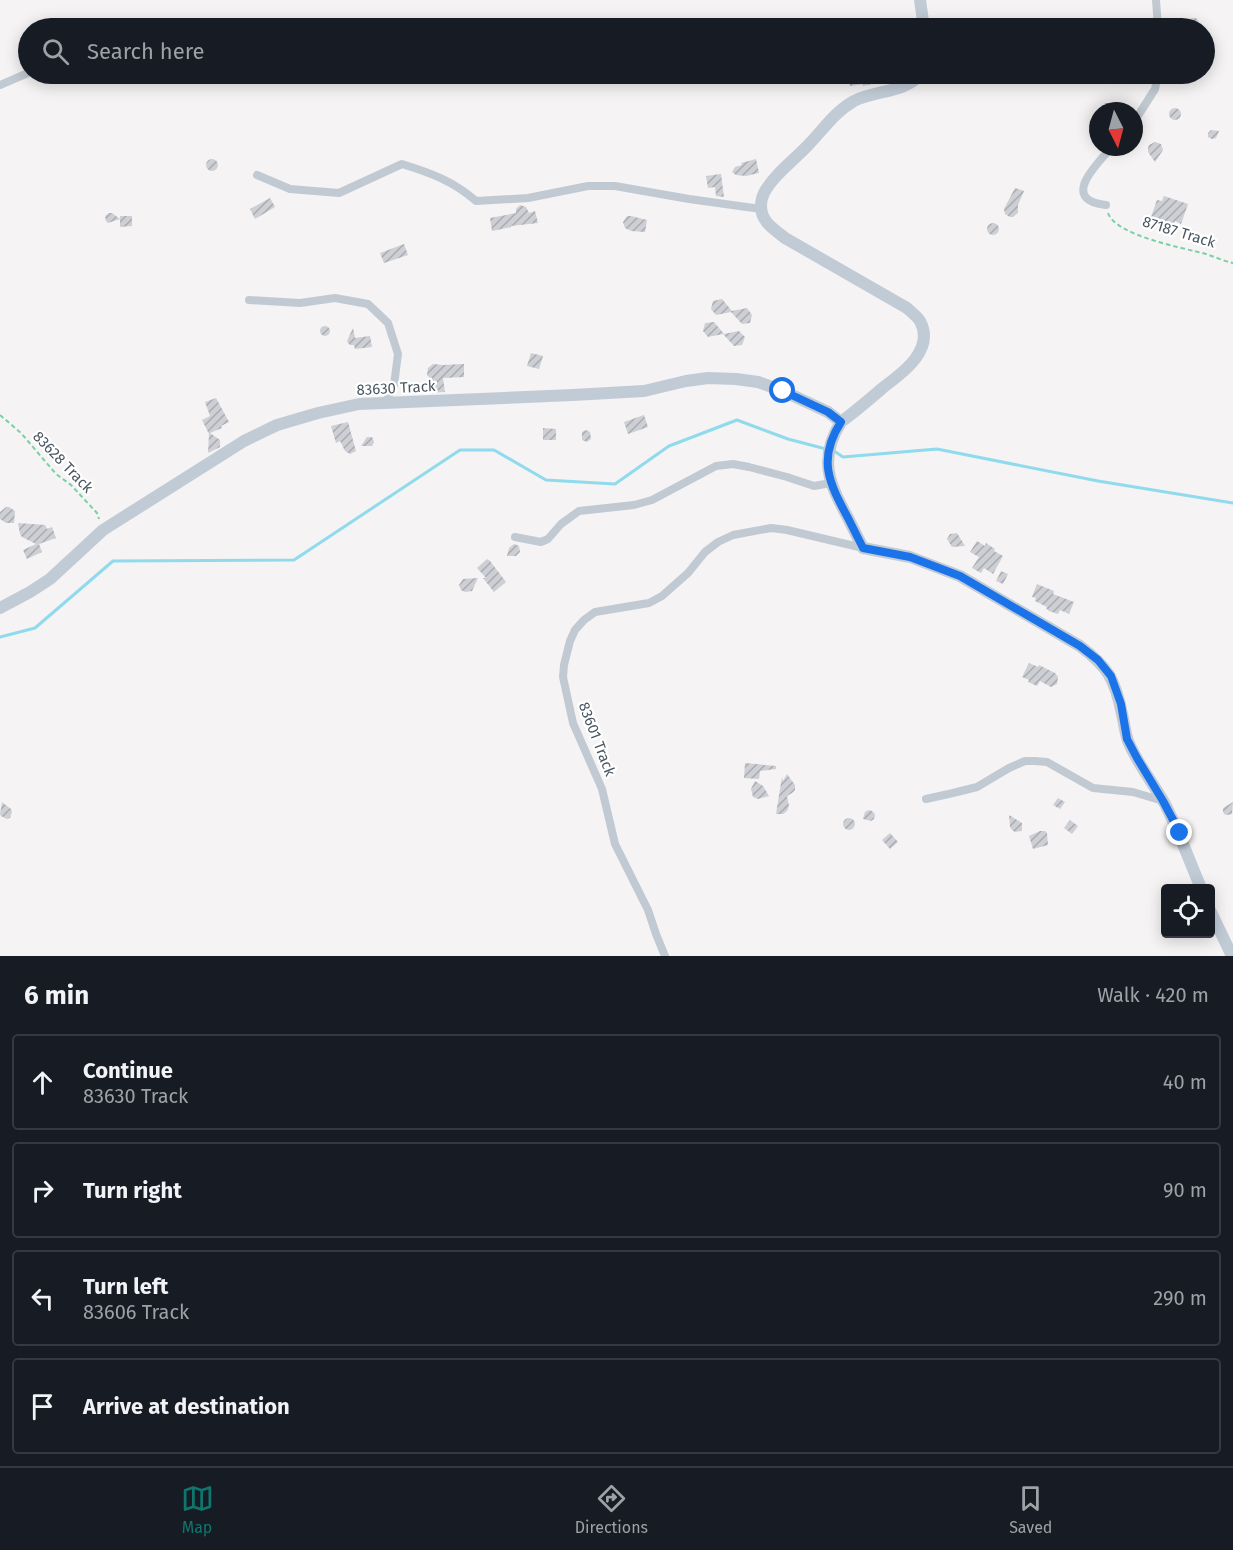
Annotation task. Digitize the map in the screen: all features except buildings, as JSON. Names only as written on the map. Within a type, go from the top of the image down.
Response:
[{"type":"street","points":[[920,0],[923,18]]},
{"type":"street","points":[[1156,0],[1157,18]]},
{"type":"street","points":[[0,85],[18,77]]},
{"type":"street","points":[[911,84],[870,95],[842,109],[772,181],[764,193],[761,208],[767,223],[785,238],[907,308],[920,322],[924,337],[910,367],[841,422],[833,434],[828,448],[827,466],[831,483],[863,548],[910,557],[960,576],[1070,640],[1098,660],[1111,676],[1116,688],[1127,739],[1180,833],[1199,884]]},
{"type":"street","points":[[1143,108],[1156,84]]},
{"type":"street","points":[[1104,156],[1090,171],[1083,186],[1083,192],[1086,198],[1093,203],[1106,205]]},
{"type":"street","points":[[257,175],[290,189],[339,193],[402,165],[431,173],[464,191],[476,201],[528,198],[588,186],[615,186],[689,200],[761,208]]},
{"type":"street","points":[[249,300],[300,303],[335,298],[368,304],[388,323],[398,354],[394,385],[385,403]]},
{"type":"street","name":"83630 Track","points":[[0,608],[50,579],[103,530],[244,441],[277,425],[318,413],[359,404],[644,391],[708,378],[758,382],[828,412],[841,422]]},
{"type":"street","points":[[515,537],[541,542],[548,539],[579,511],[634,505],[651,500],[716,466],[733,464],[749,467],[814,486],[831,483]]},
{"type":"street","name":"83601 Track","points":[[665,956],[648,910],[615,844],[602,789],[573,723],[563,677],[570,641],[575,630],[595,612],[649,603],[662,596],[688,573],[705,552],[718,542],[733,535],[771,528],[863,548]]},
{"type":"street","points":[[926,799],[977,787],[1009,768],[1025,761],[1035,761],[1047,762],[1093,788],[1133,792],[1163,801]]},
{"type":"street","points":[[1215,920],[1232,956]]},
{"type":"path","name":"87187 Track","points":[[1106,205],[1110,217],[1119,226],[1149,239],[1233,263]]},
{"type":"path","name":"83628 Track","points":[[0,415],[21,433],[56,474],[71,485],[97,513],[103,530]]},
{"type":"waterway","points":[[0,637],[35,628],[113,561],[294,560],[460,450],[494,450],[546,480],[615,484],[669,446],[737,420],[788,439],[826,449]]},
{"type":"waterway","points":[[834,451],[843,457],[937,449],[1098,481],[1233,503]]},
{"type":"route","points":[[783,391],[828,412],[841,422],[828,448],[827,466],[841,507],[863,548],[910,557],[960,576],[1080,646],[1098,660],[1111,676],[1116,688],[1127,739],[1180,833]]}]
